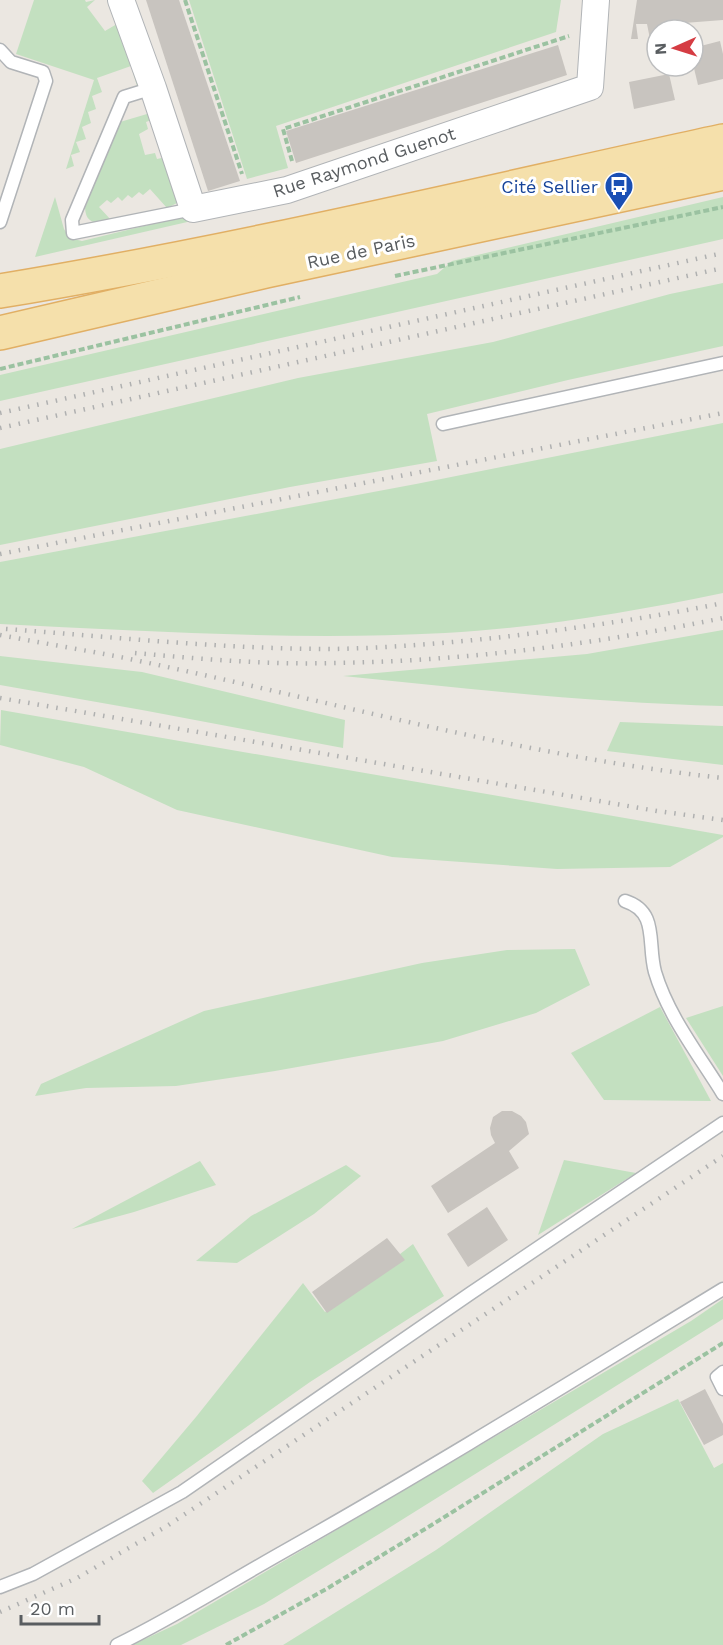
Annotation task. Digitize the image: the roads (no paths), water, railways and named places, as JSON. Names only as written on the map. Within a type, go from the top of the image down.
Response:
[{"type":"main road","name":"Rue de Paris","points":[[0,291],[238,246],[723,141]]},
{"type":"main road","name":"Rue de Paris","points":[[0,333],[266,271],[723,173]]},
{"type":"street","points":[[121,0],[193,209]]},
{"type":"street","name":"Rue Raymond Guenot","points":[[193,209],[299,186],[590,87],[596,0]]},
{"type":"lane","points":[[0,50],[11,62],[43,72],[46,81],[0,222]]},
{"type":"lane","points":[[153,88],[124,97],[72,220],[73,233],[193,209]]},
{"type":"lane","points":[[442,424],[723,363]]},
{"type":"lane","points":[[625,901],[635,904],[645,914],[654,968],[669,1008],[723,1094]]},
{"type":"lane","points":[[0,1587],[33,1574],[182,1492],[480,1286],[723,1123]]},
{"type":"lane","points":[[117,1645],[155,1627],[356,1511],[723,1289]]},
{"type":"lane","points":[[723,1372],[717,1377],[723,1389]]},
{"type":"railway","points":[[0,413],[723,253]]},
{"type":"railway","points":[[0,428],[723,268]]},
{"type":"railway","points":[[0,554],[723,413]]},
{"type":"railway","points":[[6,629],[210,645],[332,649],[418,645],[503,637],[613,622],[723,603]]},
{"type":"railway","points":[[135,653],[285,663],[384,662],[530,650],[627,636],[723,618]]},
{"type":"railway","points":[[0,635],[125,658],[422,725],[572,756],[723,778]]},
{"type":"railway","points":[[0,698],[657,811],[723,820]]},
{"type":"railway","points":[[0,1612],[77,1578],[167,1526],[723,1156]]},
{"type":"place","name":"Cité Sellier","points":[[619,212]]}]
